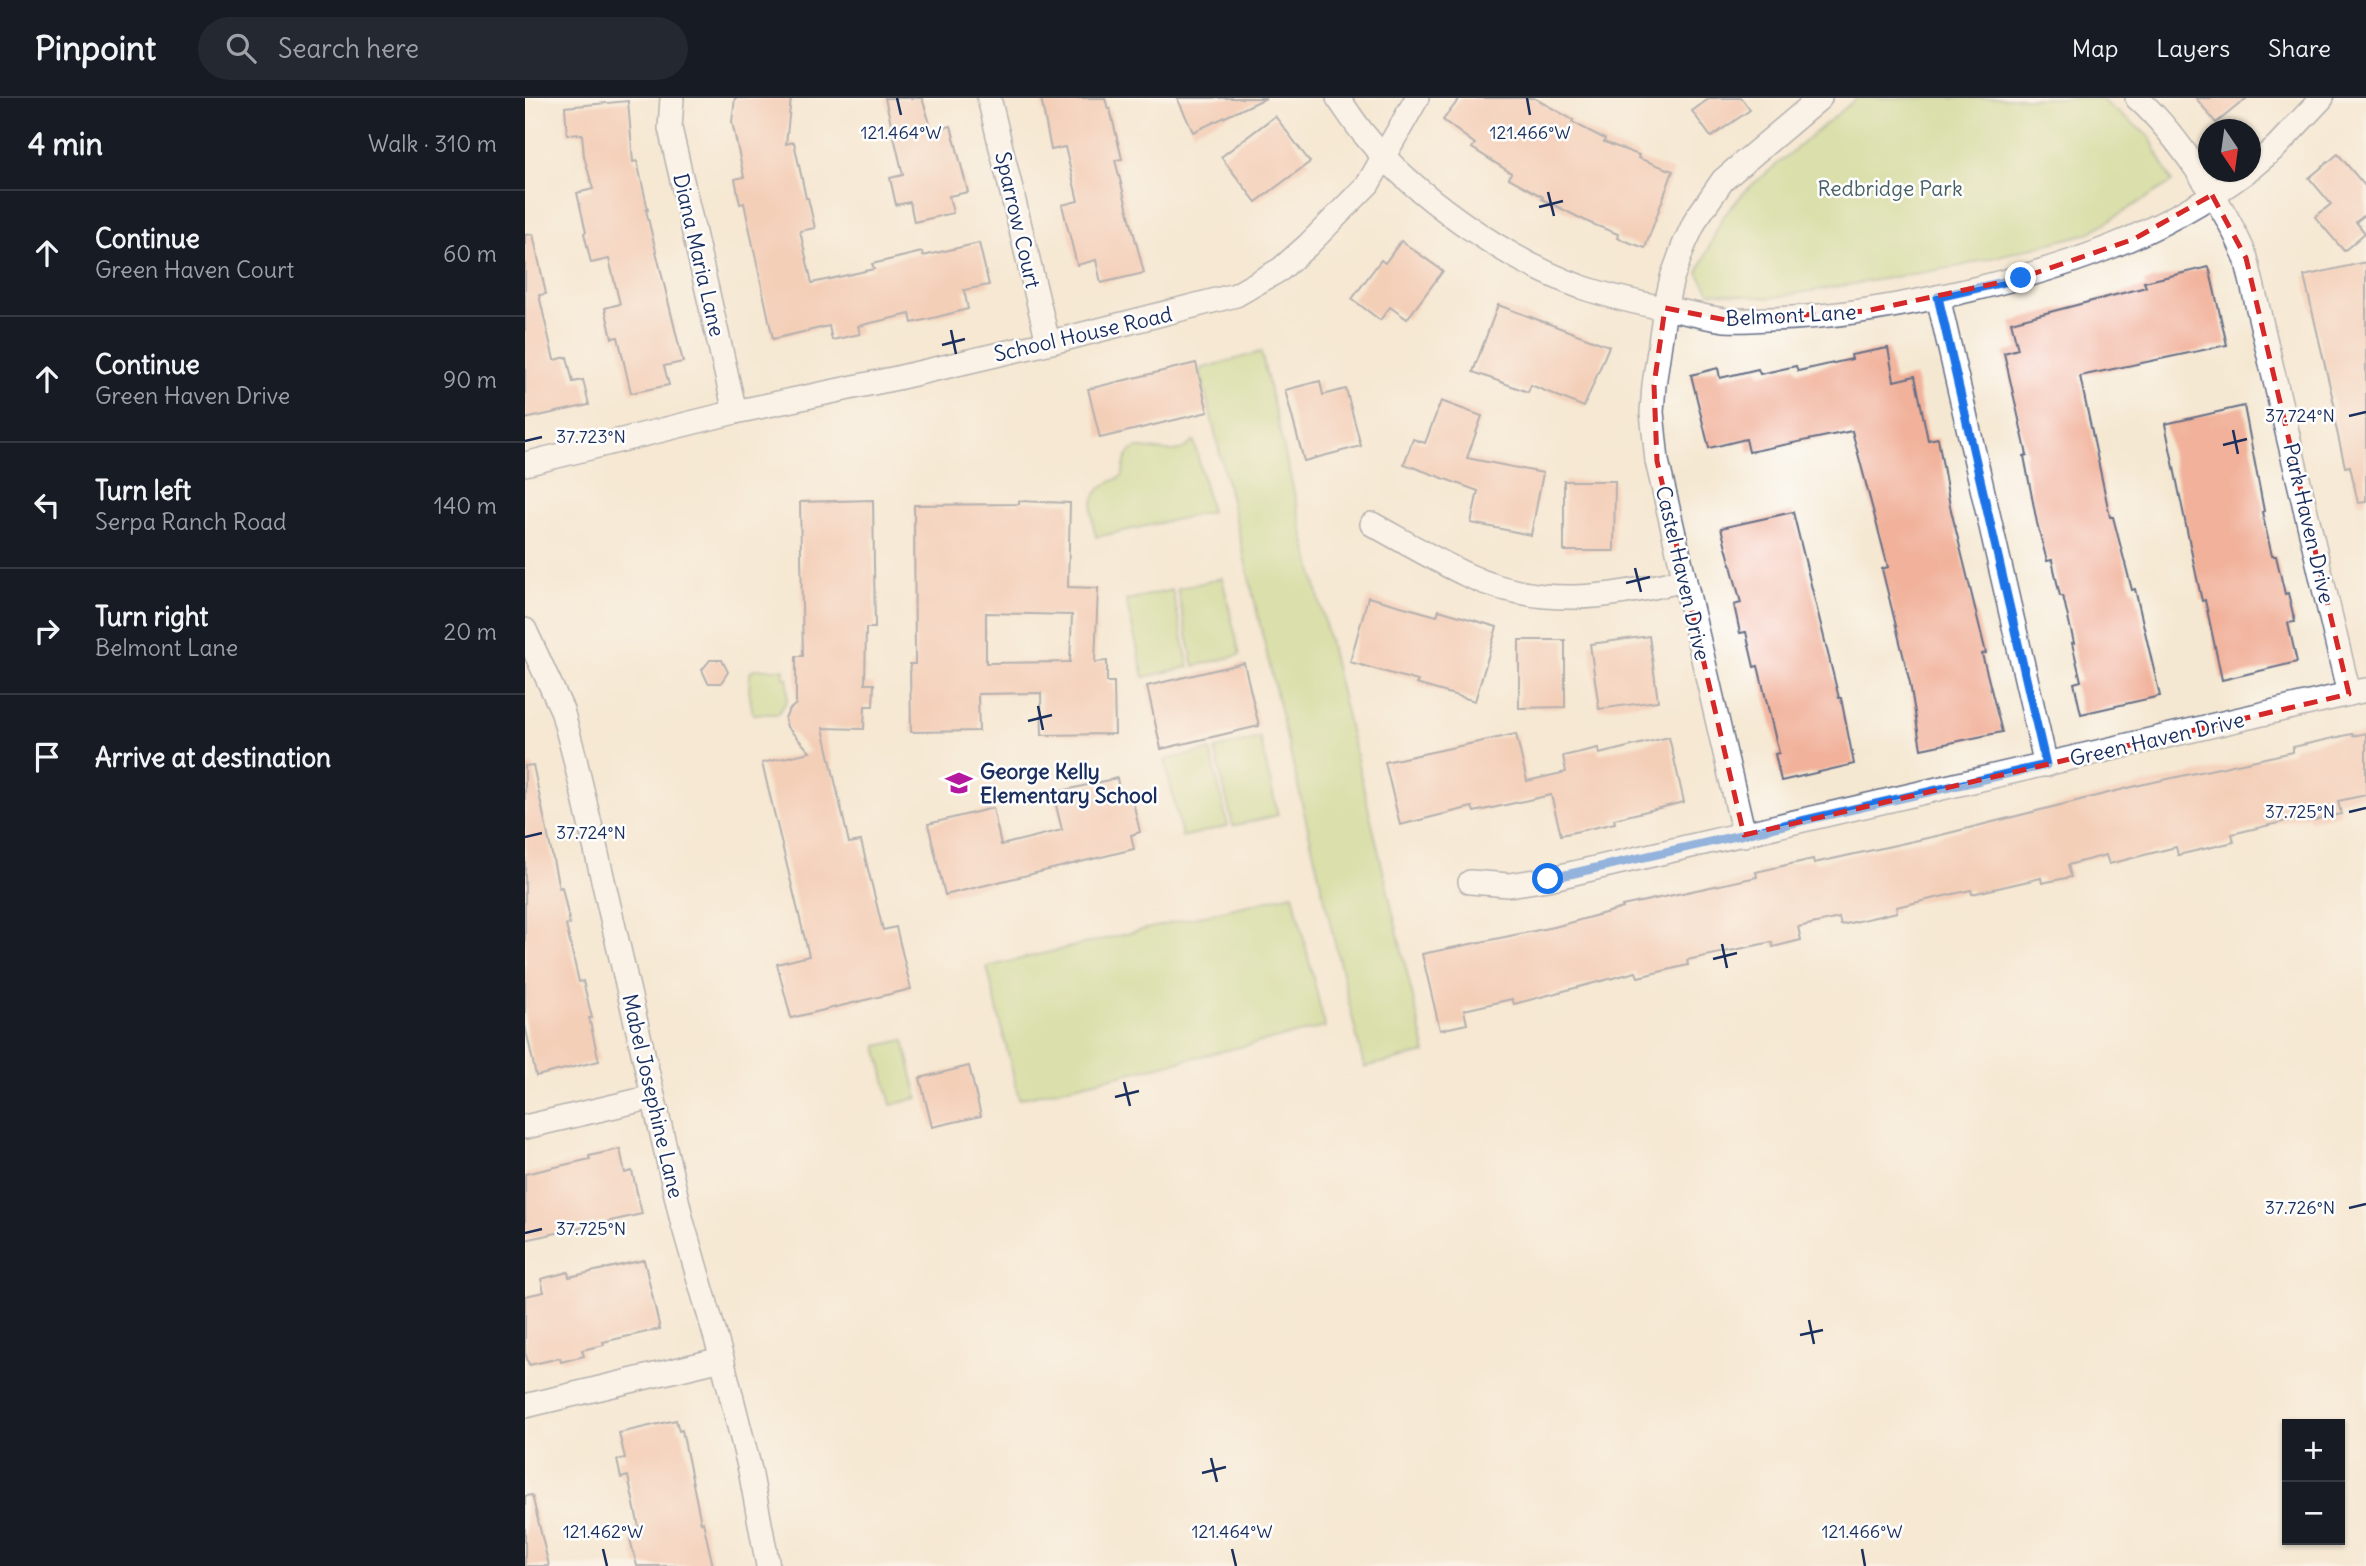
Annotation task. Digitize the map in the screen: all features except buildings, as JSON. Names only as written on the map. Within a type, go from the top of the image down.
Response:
[{"type":"street","name":"Diana Maria Lane","points":[[672,98],[670,128],[735,412]]},
{"type":"street","name":"Sparrow Court","points":[[989,98],[1048,342]]},
{"type":"street","name":"Belmont Lane","points":[[1338,98],[1385,156],[1448,212],[1482,237],[1529,263],[1580,286],[1633,302],[1726,320],[1798,319],[1866,311],[2021,278],[2134,239],[2164,224],[2231,182]]},
{"type":"street","name":"School House Road","points":[[525,464],[735,412],[897,378],[1236,295],[1280,269],[1325,229],[1368,184],[1417,98]]},
{"type":"street","name":"Castel Haven Drive","points":[[1744,835],[1653,436],[1654,385],[1672,278],[1696,219],[1723,180],[1821,98]]},
{"type":"street","name":"Park Haven Drive","points":[[2137,98],[2172,136],[2237,235],[2246,258],[2358,692]]},
{"type":"street","points":[[2261,160],[2322,98]]},
{"type":"street","points":[[1938,297],[2046,765]]},
{"type":"street","points":[[1372,524],[1469,576],[1517,592],[1556,598],[1595,597],[1631,593],[1684,580]]},
{"type":"street","name":"Mabel Josephine Lane","points":[[525,630],[562,710],[682,1221],[722,1359],[750,1470],[768,1566]]},
{"type":"street","name":"Green Haven Drive","points":[[1470,882],[1509,885],[1548,879],[2358,692]]},
{"type":"street","points":[[525,1126],[653,1097]]},
{"type":"street","points":[[525,1406],[722,1359]]},
{"type":"highlighted area","points":[[2212,195],[2246,258],[2349,694],[1744,835],[1657,461],[1654,385],[1665,308],[1726,320],[1866,311],[2021,278],[2134,239]]},
{"type":"green space","name":"Redbridge Park","points":[[1857,98],[2099,98],[2149,136],[2172,182],[2089,233],[1961,266],[1769,298],[1710,292],[1698,273],[1722,218],[1746,190]]},
{"type":"green space","points":[[1261,352],[1426,1053],[1364,1067],[1200,369]]},
{"type":"green space","points":[[1194,441],[1211,512],[1096,537],[1092,518],[1094,498],[1102,487],[1123,475],[1125,461],[1130,453],[1143,448],[1179,450]]},
{"type":"green space","points":[[1222,578],[1240,655],[1194,666],[1177,589]]},
{"type":"green space","points":[[1172,590],[1189,667],[1144,677],[1126,600]]},
{"type":"green space","points":[[754,669],[784,669],[784,678],[788,678],[787,701],[778,714],[753,714],[749,691],[750,673]]},
{"type":"green space","points":[[1260,738],[1278,815],[1233,826],[1215,749]]},
{"type":"green space","points":[[1210,750],[1228,826],[1182,837],[1165,760]]},
{"type":"green space","points":[[1293,894],[1325,1027],[1019,1099],[987,967]]},
{"type":"green space","points":[[904,1040],[918,1098],[891,1105],[877,1046]]},
{"type":"place","name":"George Kelly Elementary School","points":[[959,783]]},
{"type":"route","points":[[1548,879],[2046,765],[1938,297],[2021,278]]}]
